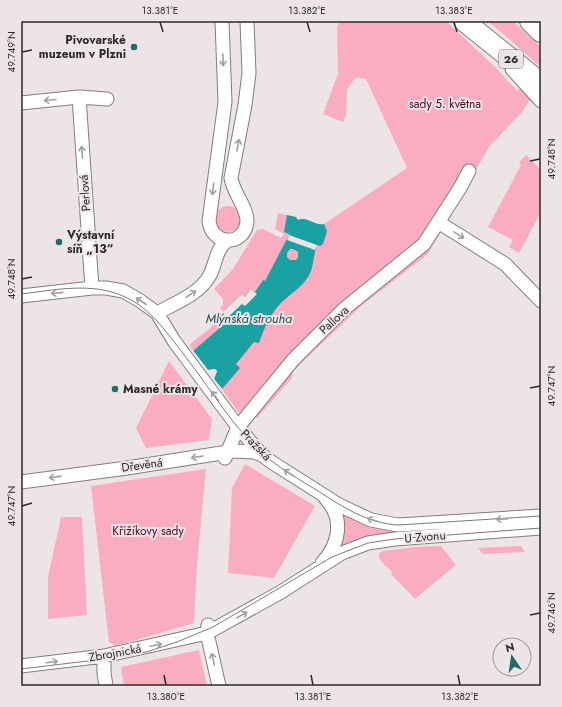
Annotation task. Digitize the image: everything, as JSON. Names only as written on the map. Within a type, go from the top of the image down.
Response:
[{"type":"main road","name":"26","points":[[464,21],[541,84]]},
{"type":"main road","points":[[530,21],[541,32]]},
{"type":"street","points":[[222,21],[225,102],[209,221],[211,231],[214,235],[224,240],[233,239],[242,234],[247,220],[245,212],[232,185],[231,178],[245,105],[249,73],[247,21]]},
{"type":"street","points":[[482,35],[541,101]]},
{"type":"street","points":[[21,103],[79,97],[107,99]]},
{"type":"street","name":"Perlová","points":[[79,97],[92,288]]},
{"type":"street","name":"Pallova","points":[[238,427],[293,360],[344,309],[424,244],[460,188],[469,171]]},
{"type":"street","points":[[438,222],[505,264],[541,301]]},
{"type":"street","points":[[157,313],[188,297],[201,287],[210,276],[220,248],[228,240]]},
{"type":"street","name":"Pražská","points":[[21,296],[92,288],[106,288],[123,291],[140,300],[157,313],[174,341],[238,427],[262,455],[339,505],[359,515],[371,520],[390,524],[458,522],[541,516]]},
{"type":"street","points":[[226,455],[238,427]]},
{"type":"street","name":"Dřevěná","points":[[21,482],[226,455],[254,452],[262,455]]},
{"type":"street","name":"U Zvonu","points":[[316,570],[330,553],[336,540],[338,527],[334,510],[317,491]]},
{"type":"street","name":"U Zvonu","points":[[208,628],[281,592],[346,552],[374,542],[541,528]]},
{"type":"street","points":[[208,628],[219,686]]},
{"type":"street","name":"Zbrojnická","points":[[21,666],[104,656],[208,628]]},
{"type":"street","points":[[104,656],[106,686]]},
{"type":"green space","name":"sady 5. května","points":[[340,21],[446,21],[497,69],[517,91],[521,86],[532,97],[522,112],[489,147],[428,254],[360,307],[293,371],[292,378],[257,418],[242,417],[214,379],[217,371],[208,370],[191,348],[190,344],[209,329],[224,314],[220,308],[223,305],[223,299],[214,289],[233,269],[257,230],[263,229],[281,238],[284,234],[275,229],[278,213],[296,217],[298,220],[304,219],[317,224],[324,224],[407,168],[366,79],[355,78],[347,90],[346,115],[343,122],[323,114],[338,74],[337,28]]},
{"type":"green space","points":[[488,21],[513,21],[541,47],[541,67]]},
{"type":"green space","points":[[526,155],[541,170],[541,212],[519,253],[509,247],[513,240],[488,227],[521,165],[519,162]]},
{"type":"green space","points":[[228,206],[237,210],[241,219],[237,228],[228,232],[219,228],[215,219],[219,210]]},
{"type":"green space","points":[[169,361],[212,419],[209,440],[146,448],[136,428]]},
{"type":"green space","points":[[245,464],[315,506],[274,578],[228,573],[232,488]]},
{"type":"green space","name":"Křižíkovy sady","points":[[206,469],[197,564],[194,623],[116,646],[109,642],[91,486]]},
{"type":"green space","points":[[342,513],[410,529],[411,533],[341,547]]},
{"type":"green space","points":[[82,517],[87,615],[48,619],[48,577],[60,518]]},
{"type":"green space","points":[[441,546],[456,565],[415,599],[391,574],[392,572],[379,558],[379,553],[383,551]]},
{"type":"green space","points":[[521,546],[525,552],[483,554],[478,548]]},
{"type":"green space","points":[[199,650],[207,686],[124,686],[121,667]]},
{"type":"water","name":"Mlýnská strouha","points":[[287,215],[296,217],[298,220],[304,219],[317,224],[324,224],[327,231],[323,244],[320,246],[317,245],[308,277],[277,307],[263,332],[259,343],[254,342],[236,364],[240,368],[222,389],[214,379],[217,371],[215,369],[208,370],[193,351],[229,320],[223,312],[242,294],[245,297],[251,289],[255,292],[263,280],[265,281],[289,235],[284,232]],"holes":[[[290,249],[298,252],[298,257],[296,260],[290,260],[287,257],[287,253]]]},
{"type":"pier","points":[[289,235],[317,245],[315,250],[287,240]]},
{"type":"pier","points":[[251,289],[257,294],[245,306],[242,304],[227,318],[223,312],[242,294],[245,297]]},
{"type":"pier","points":[[192,349],[208,370],[215,369],[217,371],[214,379],[224,391],[221,390],[213,380],[214,371],[206,371],[192,352]]},
{"type":"tram line","points":[[21,294],[60,289],[86,288],[111,292],[133,301],[150,314],[165,330],[231,419],[264,455],[290,474],[346,508],[366,518],[387,524],[398,525],[541,516]]},
{"type":"tram line","points":[[21,669],[121,657],[146,652],[177,642],[213,627],[332,557],[368,543],[395,539],[541,528]]},
{"type":"place","name":"Pivovarské muzeum v Plzni","points":[[134,47]]},
{"type":"place","name":"Výstavní síň „13“","points":[[59,242]]},
{"type":"place","name":"Masné krámy","points":[[115,389]]}]
